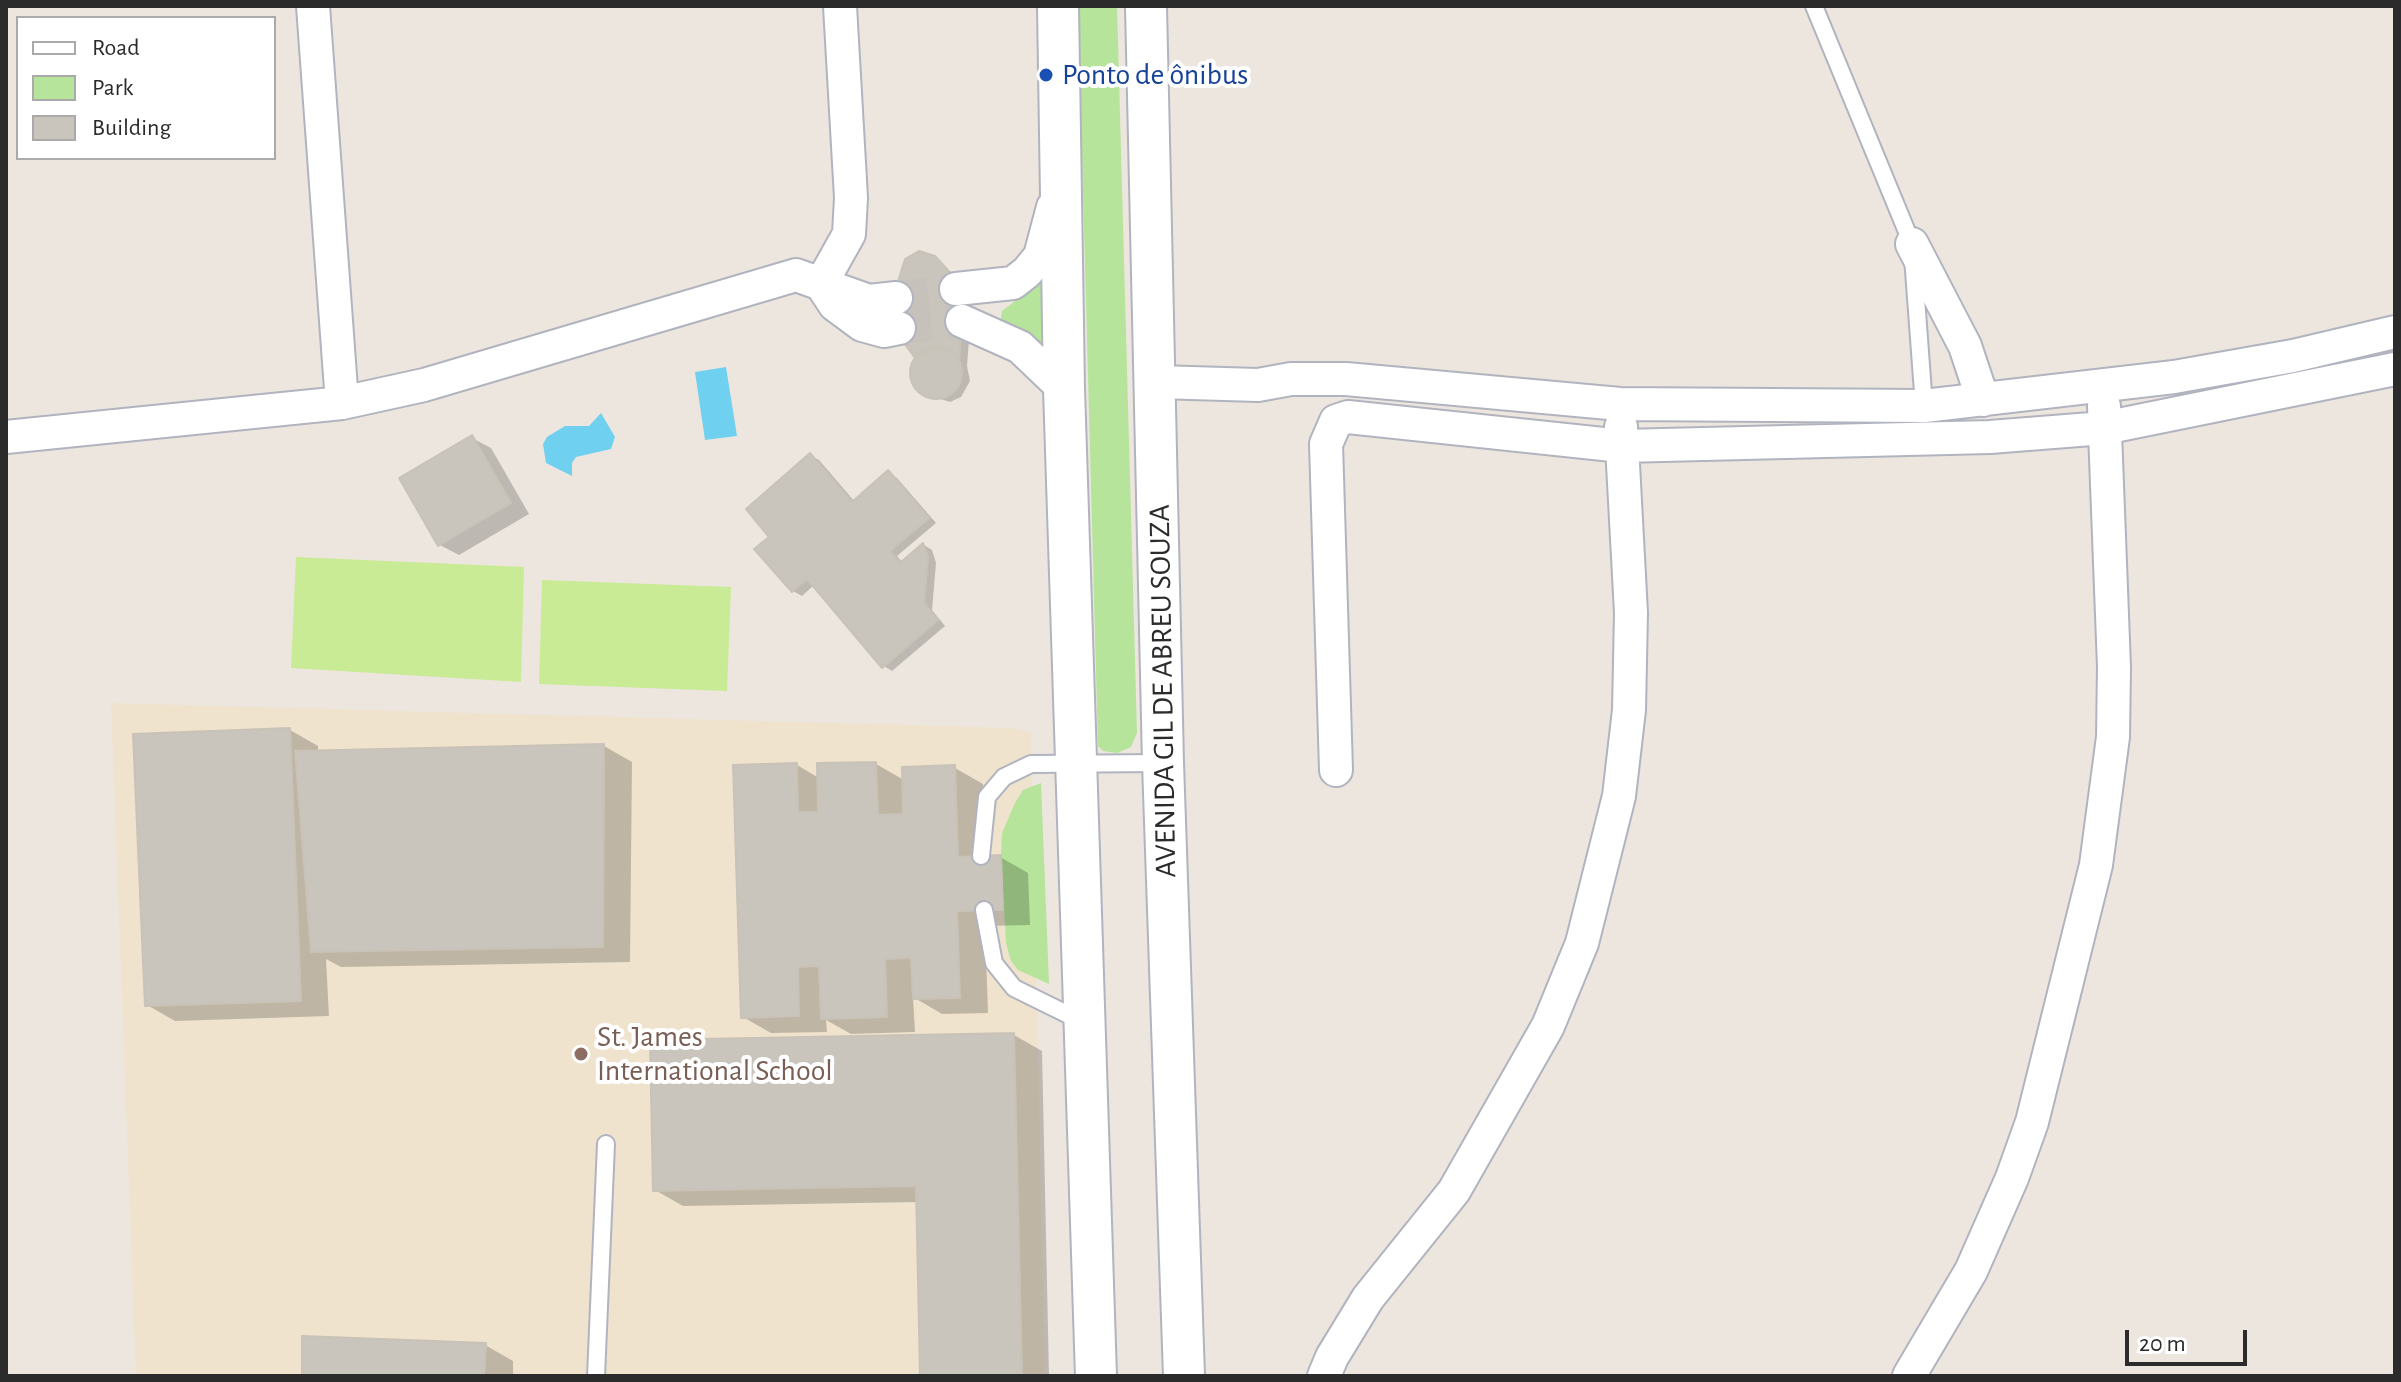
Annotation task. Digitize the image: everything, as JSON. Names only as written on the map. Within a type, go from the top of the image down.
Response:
[{"type":"street","points":[[313,6],[342,403]]},
{"type":"street","points":[[821,284],[849,234],[851,198],[840,6]]},
{"type":"street","points":[[1058,6],[1064,389],[1096,1376]]},
{"type":"street","name":"AVENIDA GIL DE ABREU SOUZA","points":[[1144,10],[1157,382],[1163,763],[1184,1376]]},
{"type":"street","points":[[956,289],[1013,283],[1027,272],[1040,256],[1060,172]]},
{"type":"street","points":[[1912,244],[1965,346],[1983,400]]},
{"type":"street","points":[[6,437],[342,403],[424,385],[796,275],[898,313]]},
{"type":"street","points":[[962,321],[1020,347],[1064,389]]},
{"type":"street","points":[[1157,382],[1258,385],[1291,379],[1346,379],[1620,404],[1924,406],[2103,387],[2250,364],[2395,332]]},
{"type":"street","points":[[1336,770],[1326,444],[1336,421],[1348,417],[1622,446],[1990,437],[2104,428],[2395,369]]},
{"type":"street","points":[[1909,1376],[1971,1271],[2012,1178],[2032,1122],[2096,865],[2113,737],[2114,667],[2103,387]]},
{"type":"street","points":[[1324,1376],[1368,1298],[1454,1191],[1542,1038],[1582,943],[1619,796],[1629,710],[1631,613],[1620,404]]},
{"type":"lane","points":[[1814,6],[1912,244],[1924,406]]},
{"type":"lane","points":[[981,856],[987,797],[1004,777],[1031,764],[1163,763]]},
{"type":"lane","points":[[984,910],[994,963],[1014,988],[1085,1022]]},
{"type":"lane","points":[[596,1376],[606,1144]]},
{"type":"shaded area","name":"St. James International School","points":[[111,703],[1011,728],[1031,732],[1045,1376],[136,1376]]},
{"type":"green space","points":[[1078,6],[1117,6],[1137,733],[1131,747],[1117,753],[1103,751],[1098,746]]},
{"type":"green space","points":[[1039,283],[1045,285],[1046,347],[1004,324],[1001,318],[1002,311]]},
{"type":"green space","points":[[296,557],[524,567],[521,682],[291,668]]},
{"type":"green space","points":[[542,580],[731,587],[727,691],[539,684]]},
{"type":"green space","points":[[1041,783],[1049,984],[1018,970],[1011,961],[1006,943],[1001,855],[1002,833],[1015,803],[1023,790]]},
{"type":"water","points":[[726,367],[737,436],[705,440],[695,372]]},
{"type":"water","points":[[601,413],[615,437],[611,449],[576,457],[572,463],[572,476],[546,463],[543,444],[547,437],[565,426],[589,426]]},
{"type":"building","points":[[919,251],[935,256],[947,269],[956,289],[962,321],[959,360],[953,353],[937,347],[929,348],[915,358],[904,343],[897,285],[905,259]]},
{"type":"building","points":[[936,347],[954,355],[962,373],[954,391],[936,399],[918,391],[910,373],[918,355]]},
{"type":"building","points":[[472,435],[511,503],[438,546],[399,478]]},
{"type":"building","points":[[810,453],[852,502],[888,470],[929,518],[890,551],[900,563],[923,543],[928,557],[924,603],[938,620],[882,668],[807,579],[792,592],[754,549],[769,537],[746,509]]},
{"type":"building","points":[[290,728],[301,1001],[145,1006],[133,734]]},
{"type":"building","points":[[604,744],[603,947],[311,952],[295,751]]},
{"type":"building","points":[[876,762],[878,815],[903,814],[902,767],[955,765],[958,857],[1001,855],[1003,910],[957,911],[960,998],[913,999],[911,958],[885,959],[887,1017],[821,1019],[819,966],[798,967],[799,1016],[741,1018],[733,765],[797,763],[798,812],[818,812],[817,763]]},
{"type":"building","points":[[1014,1033],[1022,1376],[920,1376],[916,1186],[653,1191],[650,1040]]},
{"type":"building","points":[[302,1336],[486,1343],[484,1376],[302,1376]]},
{"type":"tunnel","points":[[896,298],[956,289]]},
{"type":"tunnel","points":[[899,328],[962,321]]},
{"type":"place","name":"Ponto de ônibus","points":[[1046,75]]},
{"type":"place","name":"St. James International School","points":[[581,1054]]}]
